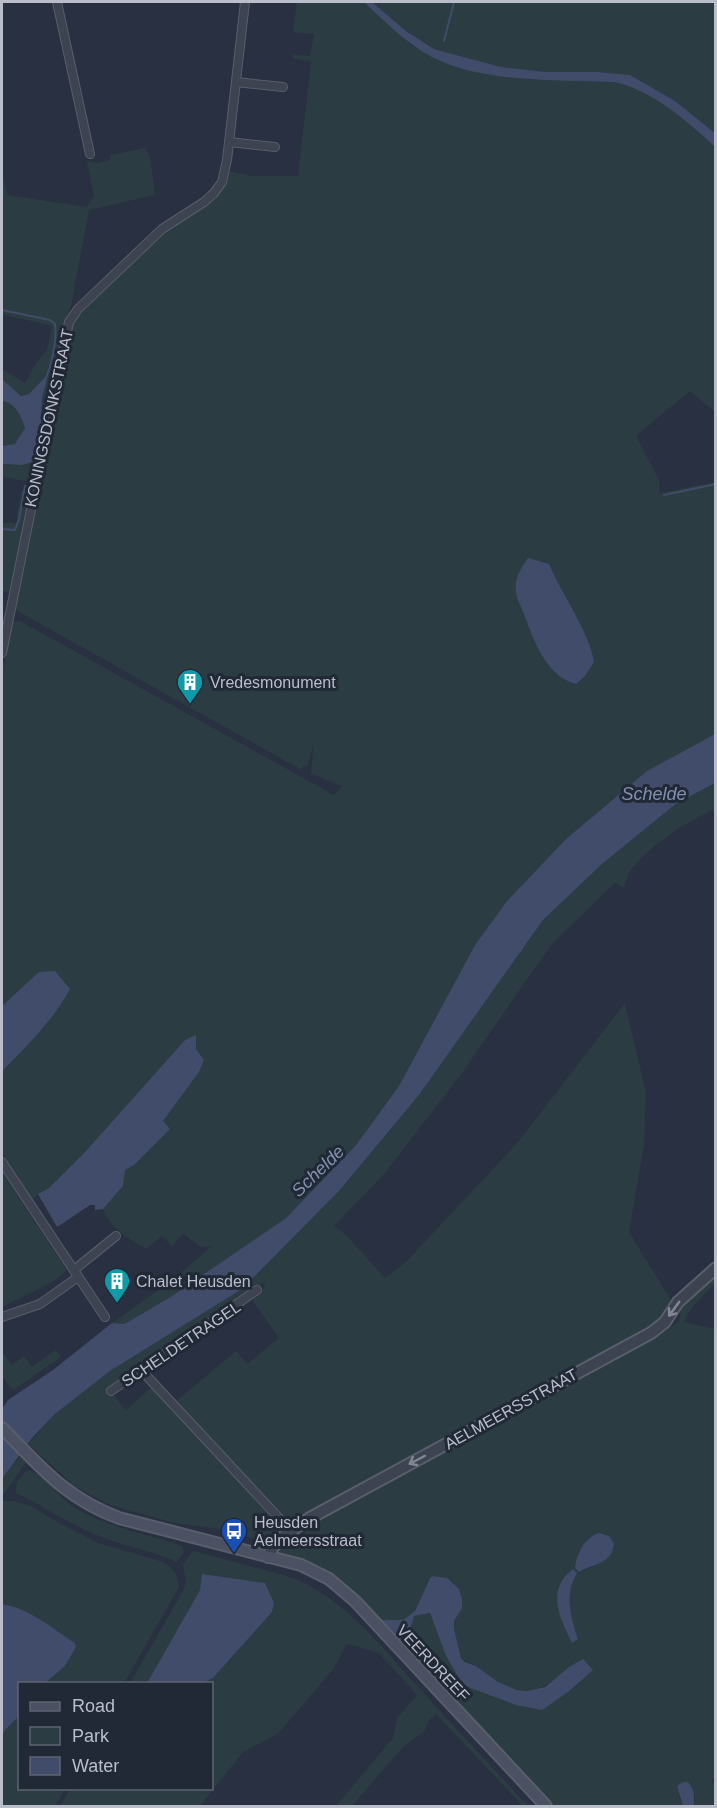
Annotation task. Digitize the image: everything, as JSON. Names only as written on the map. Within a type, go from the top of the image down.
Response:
[{"type":"main road","name":"VEERDREEF","points":[[2,1428],[70,1494],[98,1510],[119,1518],[283,1561],[338,1594],[546,1806]]},
{"type":"main road","name":"VEERDREEF","points":[[438,1695],[536,1806]]},
{"type":"street","points":[[57,2],[90,154]]},
{"type":"street","name":"KONINGSDONKSTRAAT","points":[[2,653],[69,322],[78,309],[162,229],[204,202],[222,182],[229,142],[245,2]]},
{"type":"street","points":[[236,82],[283,87]]},
{"type":"street","points":[[229,142],[275,147]]},
{"type":"street","points":[[2,1162],[105,1317]]},
{"type":"street","points":[[2,1317],[40,1304],[116,1236]]},
{"type":"street","name":"AELMEERSSTRAAT","points":[[291,1531],[310,1518],[651,1333],[665,1322],[678,1302],[716,1268]]},
{"type":"street","name":"SCHELDETRAGEL","points":[[111,1391],[254,1293]]},
{"type":"street","points":[[142,1371],[291,1531],[273,1546],[268,1557]]},
{"type":"green space","points":[[297,2],[364,2],[413,46],[468,70],[533,80],[614,82],[628,86],[668,108],[715,147],[715,412],[690,391],[636,436],[659,480],[660,493],[715,482],[715,734],[647,771],[566,839],[507,901],[475,945],[399,1086],[356,1145],[286,1218],[172,1296],[128,1322],[112,1323],[171,1281],[212,1246],[201,1247],[183,1234],[172,1246],[162,1236],[146,1249],[115,1227],[103,1209],[123,1186],[125,1170],[134,1165],[199,1072],[204,1060],[196,1049],[196,1036],[185,1040],[85,1152],[49,1188],[33,1200],[2,1152],[2,673],[13,622],[20,621],[334,795],[343,785],[311,773],[314,742],[308,765],[300,769],[14,609],[72,323],[76,314],[164,232],[206,205],[228,171],[252,176],[298,176],[311,62],[293,58],[293,54],[310,56],[314,34],[293,32]],"holes":[[[549,564],[559,587],[547,664],[531,632],[516,591]]]},
{"type":"green space","points":[[372,2],[715,2],[715,133],[675,101],[630,75],[598,72],[545,72],[501,67],[434,49],[406,31]]},
{"type":"green space","points":[[145,148],[150,157],[155,195],[89,210],[71,306],[63,328],[32,482],[2,477],[2,464],[21,465],[41,426],[42,398],[47,379],[43,378],[29,394],[21,396],[2,379],[2,369],[25,383],[36,363],[47,350],[52,326],[2,314],[2,171],[7,195],[87,207],[94,196],[87,161],[97,163],[111,160],[110,155]]},
{"type":"green space","points":[[2,401],[14,407],[25,428],[15,445],[2,446]]},
{"type":"green space","points":[[31,490],[23,544],[10,592],[2,591],[2,523],[16,523],[21,491]]},
{"type":"green space","points":[[715,783],[715,809],[681,827],[649,851],[631,870],[624,888],[615,883],[551,945],[462,1073],[385,1173],[334,1226],[346,1235],[385,1278],[405,1263],[519,1141],[625,1003],[646,1093],[644,1145],[629,1232],[672,1302],[659,1320],[559,1389],[615,1361],[679,1322],[681,1308],[715,1273],[715,1283],[694,1306],[684,1322],[715,1329],[716,1776],[712,1783],[715,1784],[715,1806],[694,1806],[695,1796],[679,1796],[683,1806],[551,1806],[406,1645],[414,1616],[430,1613],[446,1656],[463,1685],[542,1710],[569,1667],[552,1681],[534,1689],[515,1689],[505,1686],[461,1656],[454,1627],[462,1599],[438,1576],[430,1578],[415,1611],[403,1620],[381,1620],[357,1596],[324,1571],[280,1553],[279,1548],[292,1534],[306,1540],[305,1530],[309,1525],[293,1524],[288,1520],[174,1403],[236,1351],[247,1364],[279,1338],[253,1301],[265,1286],[263,1282],[248,1295],[109,1389],[126,1410],[153,1386],[286,1528],[267,1542],[214,1528],[174,1523],[110,1505],[76,1487],[28,1444],[55,1414],[110,1371],[242,1289],[339,1191],[419,1095],[543,920],[602,864],[677,803]],"holes":[[[609,1536],[615,1547],[597,1565],[579,1572],[575,1568],[581,1549],[589,1538]],[[573,1569],[570,1605],[578,1639],[573,1643],[563,1625],[558,1605],[560,1586]]]},
{"type":"green space","points":[[2,1173],[67,1270],[53,1282],[2,1307]]},
{"type":"green space","points":[[56,1350],[61,1357],[13,1390],[2,1376],[2,1351],[12,1365],[24,1356],[32,1367]]},
{"type":"green space","points":[[20,1456],[26,1462],[2,1497],[2,1479]]},
{"type":"green space","points":[[29,1470],[39,1475],[67,1502],[84,1513],[111,1524],[182,1546],[184,1552],[177,1562],[88,1532],[16,1493],[19,1480]]},
{"type":"green space","points":[[2,1501],[13,1501],[31,1506],[98,1543],[160,1561],[174,1571],[179,1587],[125,1682],[46,1682],[65,1666],[76,1647],[75,1643],[40,1619],[12,1606],[2,1604]]},
{"type":"green space","points":[[194,1551],[287,1576],[327,1596],[377,1641],[528,1806],[523,1806],[436,1714],[429,1720],[424,1732],[405,1745],[352,1806],[336,1806],[393,1738],[397,1718],[417,1695],[379,1653],[347,1644],[334,1668],[279,1733],[243,1752],[213,1790],[213,1682],[205,1682],[213,1678],[272,1612],[274,1603],[202,1574],[200,1590],[148,1682],[131,1682],[183,1591],[186,1582],[183,1565]]},
{"type":"green space","points":[[18,1717],[18,1790],[64,1790],[55,1806],[2,1806],[2,1737],[5,1730]]},
{"type":"green space","points":[[69,1790],[213,1790],[200,1806],[60,1806]]},
{"type":"water","points":[[364,2],[372,2],[406,31],[434,49],[501,67],[545,72],[598,72],[630,75],[675,101],[715,133],[715,147],[668,108],[628,86],[614,82],[497,76],[474,72],[432,57],[396,32]]},
{"type":"water","points":[[44,378],[47,379],[42,398],[41,426],[33,462],[21,465],[2,464],[2,446],[15,444],[25,428],[14,407],[2,401],[2,379],[21,396],[29,394]]},
{"type":"water","points":[[528,558],[549,564],[587,639],[594,662],[585,676],[576,684],[557,673],[542,656],[518,601],[517,578]]},
{"type":"water","name":"Schelde","points":[[715,734],[715,783],[677,803],[602,864],[543,920],[419,1095],[339,1191],[242,1289],[110,1371],[55,1414],[32,1438],[2,1479],[2,1409],[8,1400],[53,1370],[112,1323],[128,1322],[172,1296],[286,1218],[356,1145],[399,1086],[475,945],[507,901],[566,839],[647,771]]},
{"type":"water","points":[[55,971],[70,989],[48,1022],[2,1071],[2,1006],[39,972]]},
{"type":"water","points":[[196,1035],[196,1049],[204,1060],[199,1072],[163,1121],[170,1129],[134,1165],[125,1170],[123,1186],[103,1209],[95,1210],[95,1205],[90,1205],[57,1227],[38,1194],[49,1188],[85,1152],[185,1040]]},
{"type":"water","points":[[599,1533],[609,1536],[614,1544],[610,1556],[579,1572],[575,1568],[577,1557],[585,1542]]},
{"type":"water","points":[[573,1569],[577,1573],[571,1589],[570,1606],[578,1639],[572,1643],[563,1624],[557,1595],[564,1577]]},
{"type":"water","points":[[202,1574],[265,1583],[274,1603],[272,1612],[213,1678],[205,1682],[148,1682],[200,1590]]},
{"type":"water","points":[[433,1576],[447,1578],[459,1589],[462,1608],[454,1621],[454,1629],[461,1658],[498,1682],[517,1690],[527,1691],[545,1687],[569,1667],[583,1659],[593,1670],[568,1692],[542,1710],[516,1705],[463,1685],[446,1656],[430,1613],[414,1616],[406,1645],[381,1620],[403,1620],[415,1611]]},
{"type":"water","points":[[2,1604],[12,1606],[40,1619],[75,1643],[76,1647],[65,1666],[46,1682],[18,1682],[18,1717],[5,1730],[2,1737]]},
{"type":"water","points":[[688,1782],[692,1788],[694,1806],[683,1806],[677,1786]]},
{"type":"waterway","points":[[444,41],[454,2]]},
{"type":"waterway","points":[[2,310],[50,320],[55,324],[53,352],[45,380]]},
{"type":"waterway","points":[[664,495],[716,484]]},
{"type":"waterway","points":[[2,529],[15,530],[25,486]]},
{"type":"place","name":"Vredesmonument","points":[[190,705]]},
{"type":"place","name":"Chalet Heusden","points":[[117,1304]]},
{"type":"place","name":"Heusden Aelmeersstraat","points":[[234,1554]]}]
